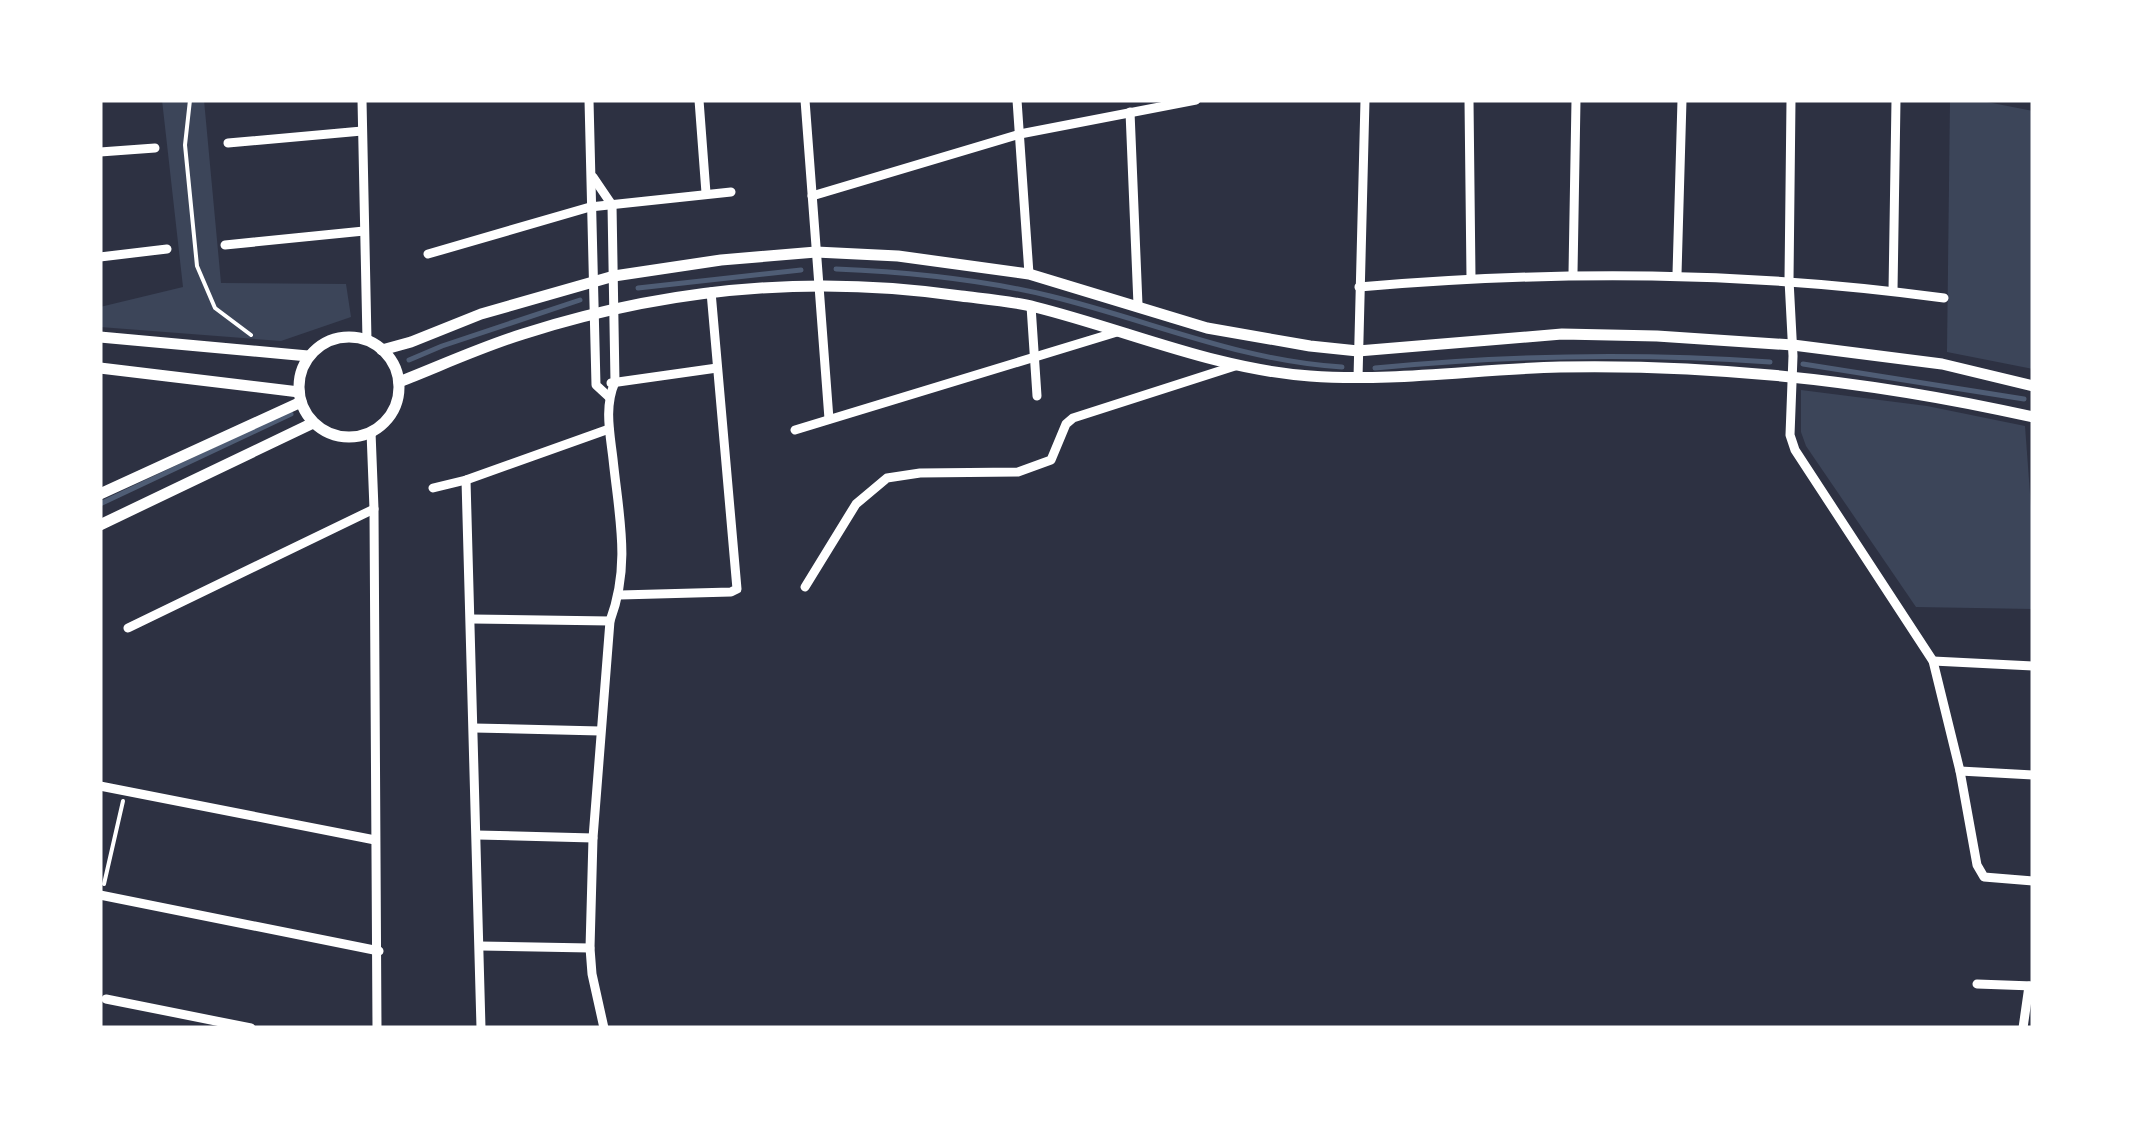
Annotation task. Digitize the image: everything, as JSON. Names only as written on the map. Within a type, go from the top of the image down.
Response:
[{"type":"street","points":[[362,100],[366,340]]},
{"type":"street","points":[[589,100],[596,385],[608,397]]},
{"type":"street","points":[[700,100],[706,192]]},
{"type":"street","points":[[805,100],[829,419]]},
{"type":"street","points":[[1017,100],[1029,274]]},
{"type":"street","points":[[812,196],[1020,134],[1196,100]]},
{"type":"street","points":[[1358,378],[1365,100]]},
{"type":"street","points":[[1469,100],[1471,278]]},
{"type":"street","points":[[1574,274],[1576,100]]},
{"type":"street","points":[[1677,274],[1682,100]]},
{"type":"street","points":[[1792,100],[1790,435],[1933,661],[1960,771],[1977,866],[1984,877],[2033,881]]},
{"type":"street","points":[[1893,291],[1896,100]]},
{"type":"street","points":[[1130,112],[1138,305]]},
{"type":"street","points":[[228,143],[362,131]]},
{"type":"street","points":[[100,152],[155,148]]},
{"type":"street","points":[[593,177],[612,204],[614,382],[608,397],[609,429],[624,555],[620,595],[610,621],[593,838],[590,948],[604,1028]]},
{"type":"street","points":[[428,254],[590,207],[731,192]]},
{"type":"street","points":[[224,245],[364,231]]},
{"type":"street","points":[[100,257],[166,248]]},
{"type":"street","points":[[382,350],[482,314],[614,276],[721,260],[816,252],[898,256],[1029,274],[1207,328],[1310,346],[1358,351],[1562,334],[1657,336],[1793,345],[1942,364],[2033,386]]},
{"type":"street","points":[[1359,288],[1471,278],[1677,274],[1789,280],[1944,298]]},
{"type":"street","points":[[399,382],[519,335],[614,309],[711,292],[819,283],[897,286],[1031,306],[1159,346],[1306,376],[1358,378],[1560,367],[1653,368],[1792,376],[1936,395],[2033,417]]},
{"type":"street","points":[[620,595],[737,590],[711,292]]},
{"type":"street","points":[[1031,306],[1037,396]]},
{"type":"street","points":[[795,430],[1119,331]]},
{"type":"street","points":[[100,337],[308,356]]},
{"type":"street","points":[[351,337],[366,340],[382,350],[399,382],[392,412],[371,432],[340,436],[313,423],[300,397],[299,380],[308,356],[335,339],[351,337]]},
{"type":"street","points":[[805,587],[856,504],[887,478],[920,473],[1018,472],[1051,460],[1066,424],[1073,418],[1238,365]]},
{"type":"street","points":[[100,368],[300,397]]},
{"type":"street","points":[[596,385],[717,368]]},
{"type":"street","points":[[100,494],[300,397]]},
{"type":"street","points":[[100,524],[313,423]]},
{"type":"street","points":[[433,488],[609,429]]},
{"type":"street","points":[[371,432],[377,1028]]},
{"type":"street","points":[[466,480],[481,1028]]},
{"type":"street","points":[[128,628],[374,509]]},
{"type":"street","points":[[472,619],[610,621]]},
{"type":"street","points":[[1933,661],[2033,666]]},
{"type":"street","points":[[474,728],[600,731]]},
{"type":"street","points":[[1960,771],[2033,775]]},
{"type":"street","points":[[100,786],[376,840]]},
{"type":"street","points":[[477,835],[593,838]]},
{"type":"street","points":[[101,895],[379,951]]},
{"type":"street","points":[[480,946],[590,948]]},
{"type":"street","points":[[1977,984],[2031,986],[2023,1028]]},
{"type":"street","points":[[106,999],[251,1028]]},
{"type":"path","points":[[190,100],[184,146],[197,266],[214,308],[275,353]]},
{"type":"path","points":[[101,895],[125,791]]},
{"type":"shaded area","points":[[162,100],[204,100],[221,283],[346,284],[351,317],[281,341],[100,327],[100,307],[183,287]]},
{"type":"shaded area","points":[[1950,100],[1977,100],[2033,111],[2033,369],[1947,352]]},
{"type":"shaded area","points":[[1801,390],[1927,406],[2025,426],[2033,534],[2033,609],[1916,607],[1806,446],[1801,432]]},
{"type":"waterway","points":[[836,269],[944,277],[1024,290],[1267,357],[1342,367]]},
{"type":"waterway","points":[[638,288],[801,270]]},
{"type":"waterway","points":[[409,360],[580,300]]},
{"type":"waterway","points":[[1375,368],[1573,357],[1770,362]]},
{"type":"waterway","points":[[1803,364],[2024,399]]},
{"type":"waterway","points":[[100,504],[291,414]]}]
